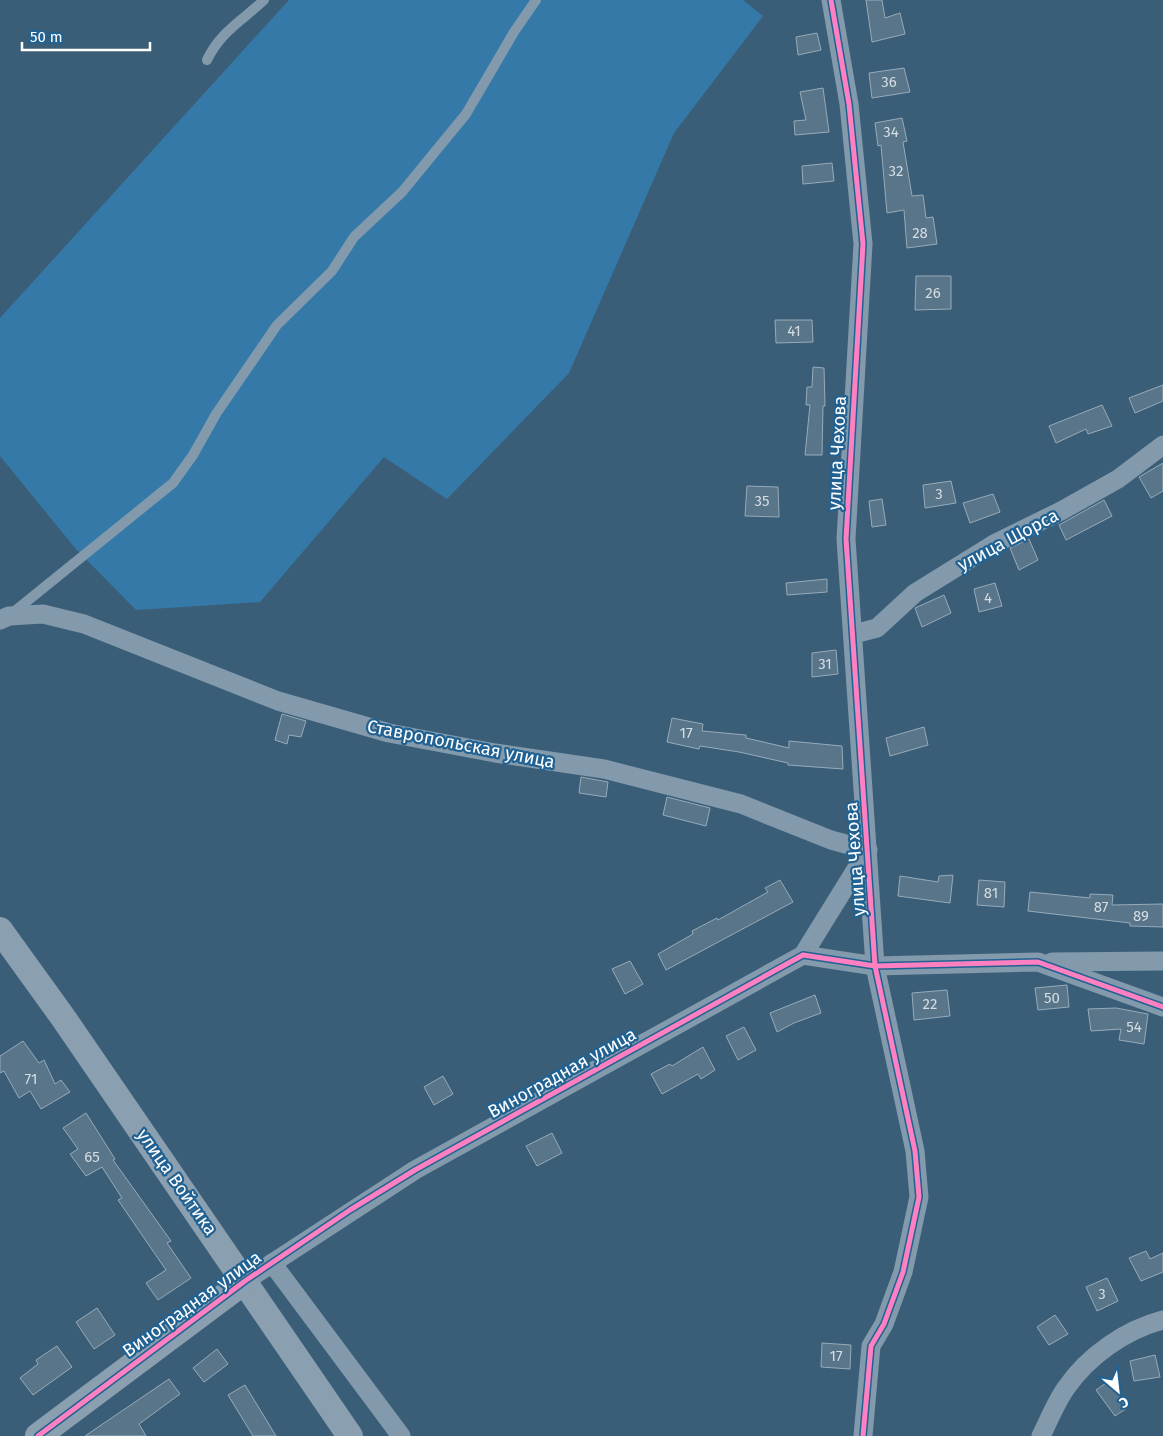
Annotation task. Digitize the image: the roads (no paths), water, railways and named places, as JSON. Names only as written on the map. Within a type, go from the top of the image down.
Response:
[{"type":"main road","name":"улица Войтика","points":[[0,930],[62,1016],[350,1436]]},
{"type":"main road","name":"Виноградная улица","points":[[38,1436],[245,1281]]},
{"type":"street","name":"улица Чехова","points":[[831,0],[848,104],[863,244],[846,539],[876,966],[915,1151],[919,1197],[902,1272],[884,1324],[871,1346],[863,1436]]},
{"type":"street","name":"улица Щорса","points":[[854,634],[877,628],[915,593],[994,544],[1061,511],[1118,479],[1163,445]]},
{"type":"street","name":"Ставропольская улица","points":[[4,618],[42,614],[84,624],[278,701],[389,733],[495,753],[604,769],[740,804],[831,840],[868,850]]},
{"type":"street","points":[[868,850],[803,955],[876,966],[1163,961]]},
{"type":"street","name":"Виноградная улица","points":[[245,1281],[415,1170],[803,955]]},
{"type":"street","points":[[1038,962],[1163,1007]]},
{"type":"street","points":[[272,1262],[401,1436]]},
{"type":"street","points":[[1041,1436],[1066,1388],[1087,1363],[1123,1336],[1163,1320]]},
{"type":"lane","points":[[207,60],[214,44],[234,23],[250,14],[264,0]]},
{"type":"lane","points":[[4,618],[173,483],[193,455],[216,414],[277,325],[332,271],[354,237],[402,192],[466,114],[514,32],[536,0]]}]
